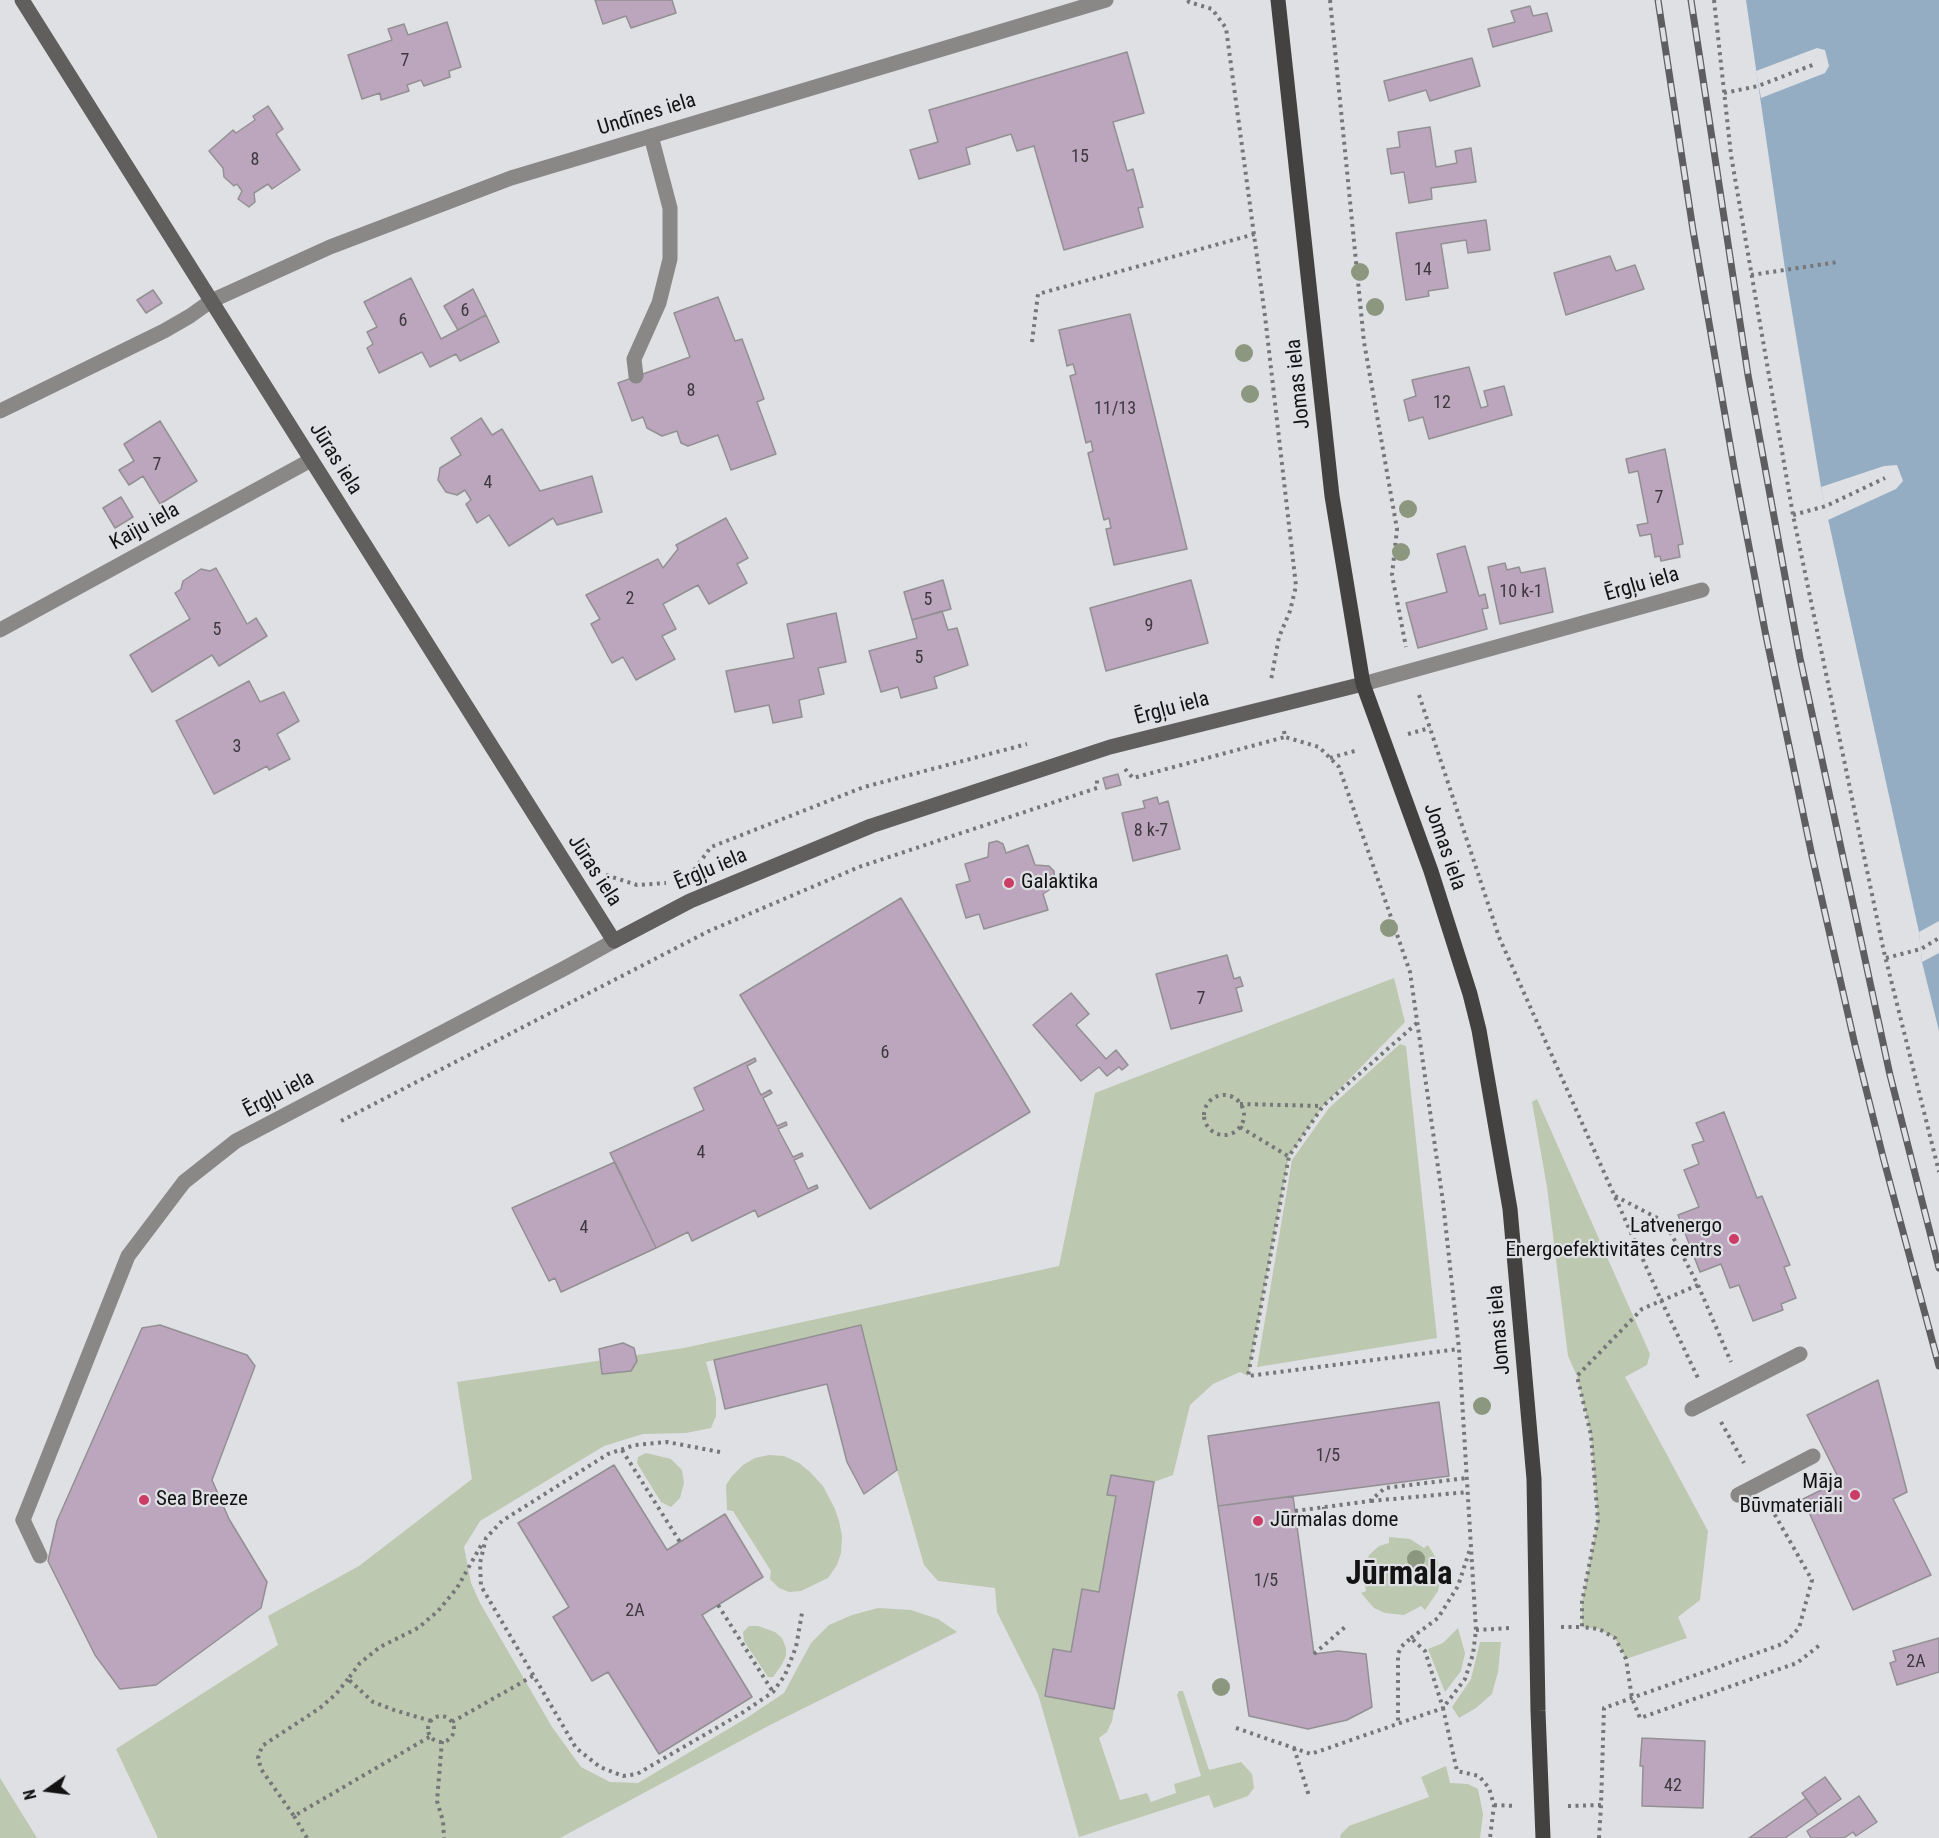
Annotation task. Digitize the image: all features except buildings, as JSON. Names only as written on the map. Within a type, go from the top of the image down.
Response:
[{"type":"main road","name":"Jomas iela","points":[[1278,0],[1332,496],[1363,684],[1431,871],[1470,993],[1479,1030],[1508,1198],[1534,1479],[1538,1711],[1543,1838]]},
{"type":"street","name":"Jūras iela","points":[[22,0],[614,941]]},
{"type":"street","name":"Undīnes iela","points":[[0,411],[164,331],[211,300],[330,247],[511,178],[1106,0]]},
{"type":"street","points":[[636,376],[634,359],[659,303],[670,259],[670,208],[651,136]]},
{"type":"street","name":"Kaiju iela","points":[[0,630],[311,460]]},
{"type":"street","name":"Ērgļu iela","points":[[40,1556],[23,1520],[128,1256],[184,1182],[236,1141],[555,974],[690,900],[872,826],[1110,747],[1363,684],[1702,590]]},
{"type":"street","points":[[1692,1409],[1800,1354]]},
{"type":"street","points":[[1738,1495],[1813,1456]]},
{"type":"path","points":[[1188,0],[1212,9],[1226,28],[1255,234],[1296,586],[1290,612],[1279,638],[1270,677],[1286,737]]},
{"type":"path","points":[[1330,0],[1364,342],[1397,529],[1392,575],[1411,671],[1499,937],[1660,1300],[1709,1400],[1812,1580],[1799,1628],[1785,1643],[1605,1708],[1599,1838]]},
{"type":"path","points":[[1714,0],[1731,155],[1793,515],[1886,958],[1939,1172]]},
{"type":"path","points":[[1724,93],[1758,86],[1815,64]]},
{"type":"path","points":[[1032,342],[1038,294],[1255,234]]},
{"type":"path","points":[[1751,275],[1838,262]]},
{"type":"path","points":[[1793,515],[1826,506],[1886,478]]},
{"type":"path","points":[[1115,770],[1124,767],[1133,778],[1286,737],[1318,747],[1339,767],[1410,972],[1443,1202],[1459,1349],[1476,1630],[1473,1654],[1465,1679],[1443,1708],[1311,1754],[1236,1728]]},
{"type":"path","points":[[340,1121],[709,931],[859,867],[1097,788],[1098,775]]},
{"type":"path","points":[[1886,958],[1921,949],[1939,938]]},
{"type":"path","points":[[1417,1023],[1323,1106],[1288,1156],[1248,1376],[1459,1349]]},
{"type":"path","points":[[1220,1096],[1229,1096],[1240,1104],[1244,1115],[1240,1127],[1226,1134],[1216,1133],[1208,1127],[1204,1118],[1205,1108],[1211,1100],[1220,1096]]},
{"type":"path","points":[[1240,1104],[1323,1106]]},
{"type":"path","points":[[1240,1127],[1288,1156]]},
{"type":"path","points":[[1614,1196],[1665,1222],[1698,1285],[1741,1384]]},
{"type":"path","points":[[1582,1627],[1582,1602],[1599,1521],[1591,1435],[1577,1376],[1642,1310],[1698,1285]]},
{"type":"path","points":[[307,1838],[261,1769],[258,1758],[262,1746],[320,1708],[336,1694],[360,1663],[380,1647],[418,1629],[438,1611],[457,1588],[486,1538],[502,1521],[608,1454],[622,1449],[635,1445],[667,1442],[720,1452]]},
{"type":"path","points":[[622,1449],[680,1542]]},
{"type":"path","points":[[1370,1501],[1385,1488],[1467,1478]]},
{"type":"path","points":[[1295,1511],[1468,1491]]},
{"type":"path","points":[[1324,1507],[1325,1523]]},
{"type":"path","points":[[486,1538],[480,1563],[481,1586],[576,1748],[600,1767],[623,1776],[637,1774],[742,1713],[773,1692],[785,1675],[796,1647],[802,1613]]},
{"type":"path","points":[[1398,1723],[1398,1654],[1401,1647],[1411,1638],[1438,1618],[1458,1586],[1471,1544]]},
{"type":"path","points":[[718,1605],[773,1692]]},
{"type":"path","points":[[1314,1653],[1345,1627]]},
{"type":"path","points":[[1558,1627],[1599,1629],[1615,1638],[1626,1659],[1632,1698],[1640,1718],[1797,1663],[1821,1644]]},
{"type":"path","points":[[1476,1630],[1519,1628]]},
{"type":"path","points":[[1411,1638],[1425,1651],[1443,1708],[1457,1771],[1479,1776],[1489,1788],[1494,1806],[1490,1838]]},
{"type":"path","points":[[452,1722],[533,1676]]},
{"type":"path","points":[[348,1679],[373,1702],[431,1721],[442,1716],[452,1722]]},
{"type":"path","points":[[431,1721],[428,1728],[431,1736],[442,1742],[453,1734],[452,1722]]},
{"type":"path","points":[[294,1816],[431,1736]]},
{"type":"path","points":[[442,1742],[437,1801],[444,1838]]},
{"type":"path","points":[[1293,1748],[1309,1796]]},
{"type":"path","points":[[1494,1806],[1601,1805]]},
{"type":"green space","points":[[1394,978],[1405,1022],[1323,1106],[1289,1156],[1248,1376],[1240,1372],[1213,1384],[1190,1405],[1173,1475],[1154,1482],[1111,1475],[1107,1494],[1116,1496],[1099,1592],[1071,1652],[1053,1649],[1045,1696],[1114,1709],[1107,1732],[1099,1738],[1120,1800],[1147,1793],[1151,1802],[1176,1793],[1174,1784],[1201,1776],[1177,1695],[1179,1691],[1183,1691],[1209,1770],[1241,1762],[1252,1774],[1254,1788],[1248,1796],[1214,1808],[1209,1795],[1079,1837],[1038,1694],[997,1612],[995,1588],[938,1581],[924,1565],[860,1325],[706,1362],[716,1398],[716,1416],[711,1428],[686,1433],[643,1434],[604,1446],[480,1521],[464,1547],[471,1583],[480,1603],[552,1727],[581,1767],[610,1782],[638,1783],[784,1693],[811,1643],[829,1625],[852,1615],[878,1608],[911,1610],[938,1619],[957,1632],[770,1725],[560,1838],[158,1838],[116,1749],[278,1645],[268,1616],[359,1566],[472,1479],[457,1382],[684,1348],[1059,1266],[1095,1093]]},
{"type":"green space","points":[[1400,1044],[1406,1046],[1437,1338],[1257,1367],[1292,1160],[1329,1108]]},
{"type":"green space","points":[[1537,1099],[1650,1354],[1647,1365],[1625,1377],[1708,1531],[1700,1600],[1678,1617],[1687,1638],[1626,1659],[1615,1638],[1599,1629],[1582,1627],[1582,1602],[1598,1520],[1591,1435],[1577,1376],[1568,1356],[1547,1187],[1532,1102]]},
{"type":"green space","points":[[646,1453],[671,1459],[682,1470],[684,1483],[680,1498],[671,1507],[661,1502],[637,1463],[638,1457]]},
{"type":"green space","points":[[769,1455],[784,1456],[799,1463],[810,1472],[823,1486],[839,1521],[842,1536],[841,1553],[837,1565],[828,1578],[801,1591],[789,1592],[779,1588],[770,1579],[771,1571],[733,1511],[727,1510],[726,1485],[732,1476],[743,1465],[755,1458]]},
{"type":"green space","points":[[1389,1537],[1410,1539],[1424,1548],[1428,1545],[1438,1561],[1440,1582],[1438,1591],[1425,1610],[1421,1606],[1404,1615],[1385,1613],[1374,1608],[1361,1593],[1366,1591],[1363,1574],[1369,1555],[1379,1546],[1389,1543]]},
{"type":"green space","points":[[749,1626],[758,1626],[775,1632],[782,1638],[786,1656],[773,1677],[768,1677],[744,1641],[743,1632]]},
{"type":"green space","points":[[1458,1628],[1465,1653],[1461,1671],[1445,1692],[1428,1649],[1443,1643]]},
{"type":"green space","points":[[1480,1642],[1501,1642],[1498,1672],[1492,1694],[1476,1708],[1459,1718],[1452,1707],[1471,1679]]},
{"type":"green space","points":[[1446,1766],[1450,1783],[1468,1784],[1478,1789],[1483,1814],[1480,1838],[1340,1838],[1349,1826],[1429,1797],[1421,1777]]},
{"type":"green space","points":[[0,1778],[37,1838],[0,1838]]},
{"type":"water","points":[[1746,0],[1939,0],[1939,1031],[1922,962],[1919,932],[1821,487],[1785,269]]},
{"type":"pier","points":[[1817,48],[1825,50],[1829,66],[1825,73],[1761,98],[1756,71]]},
{"type":"pier","points":[[1897,465],[1903,481],[1896,489],[1828,520],[1821,487],[1884,466]]},
{"type":"pier","points":[[1939,921],[1939,953],[1922,962],[1919,932]]},
{"type":"railway","points":[[1658,0],[1693,230],[1765,631],[1812,856],[1855,1045],[1939,1366]]},
{"type":"railway","points":[[1691,0],[1748,375],[1800,658],[1890,1075],[1939,1268]]},
{"type":"place","name":"Galaktika","points":[[1009,883]]},
{"type":"place","name":"Latvenergo Energoefektivitātes centrs","points":[[1734,1239]]},
{"type":"place","name":"Māja Būvmateriāli","points":[[1855,1495]]},
{"type":"place","name":"Sea Breeze","points":[[144,1500]]},
{"type":"place","name":"Jūrmalas dome","points":[[1258,1521]]},
{"type":"district","name":"Jūrmala","points":[[1399,1576]]}]
